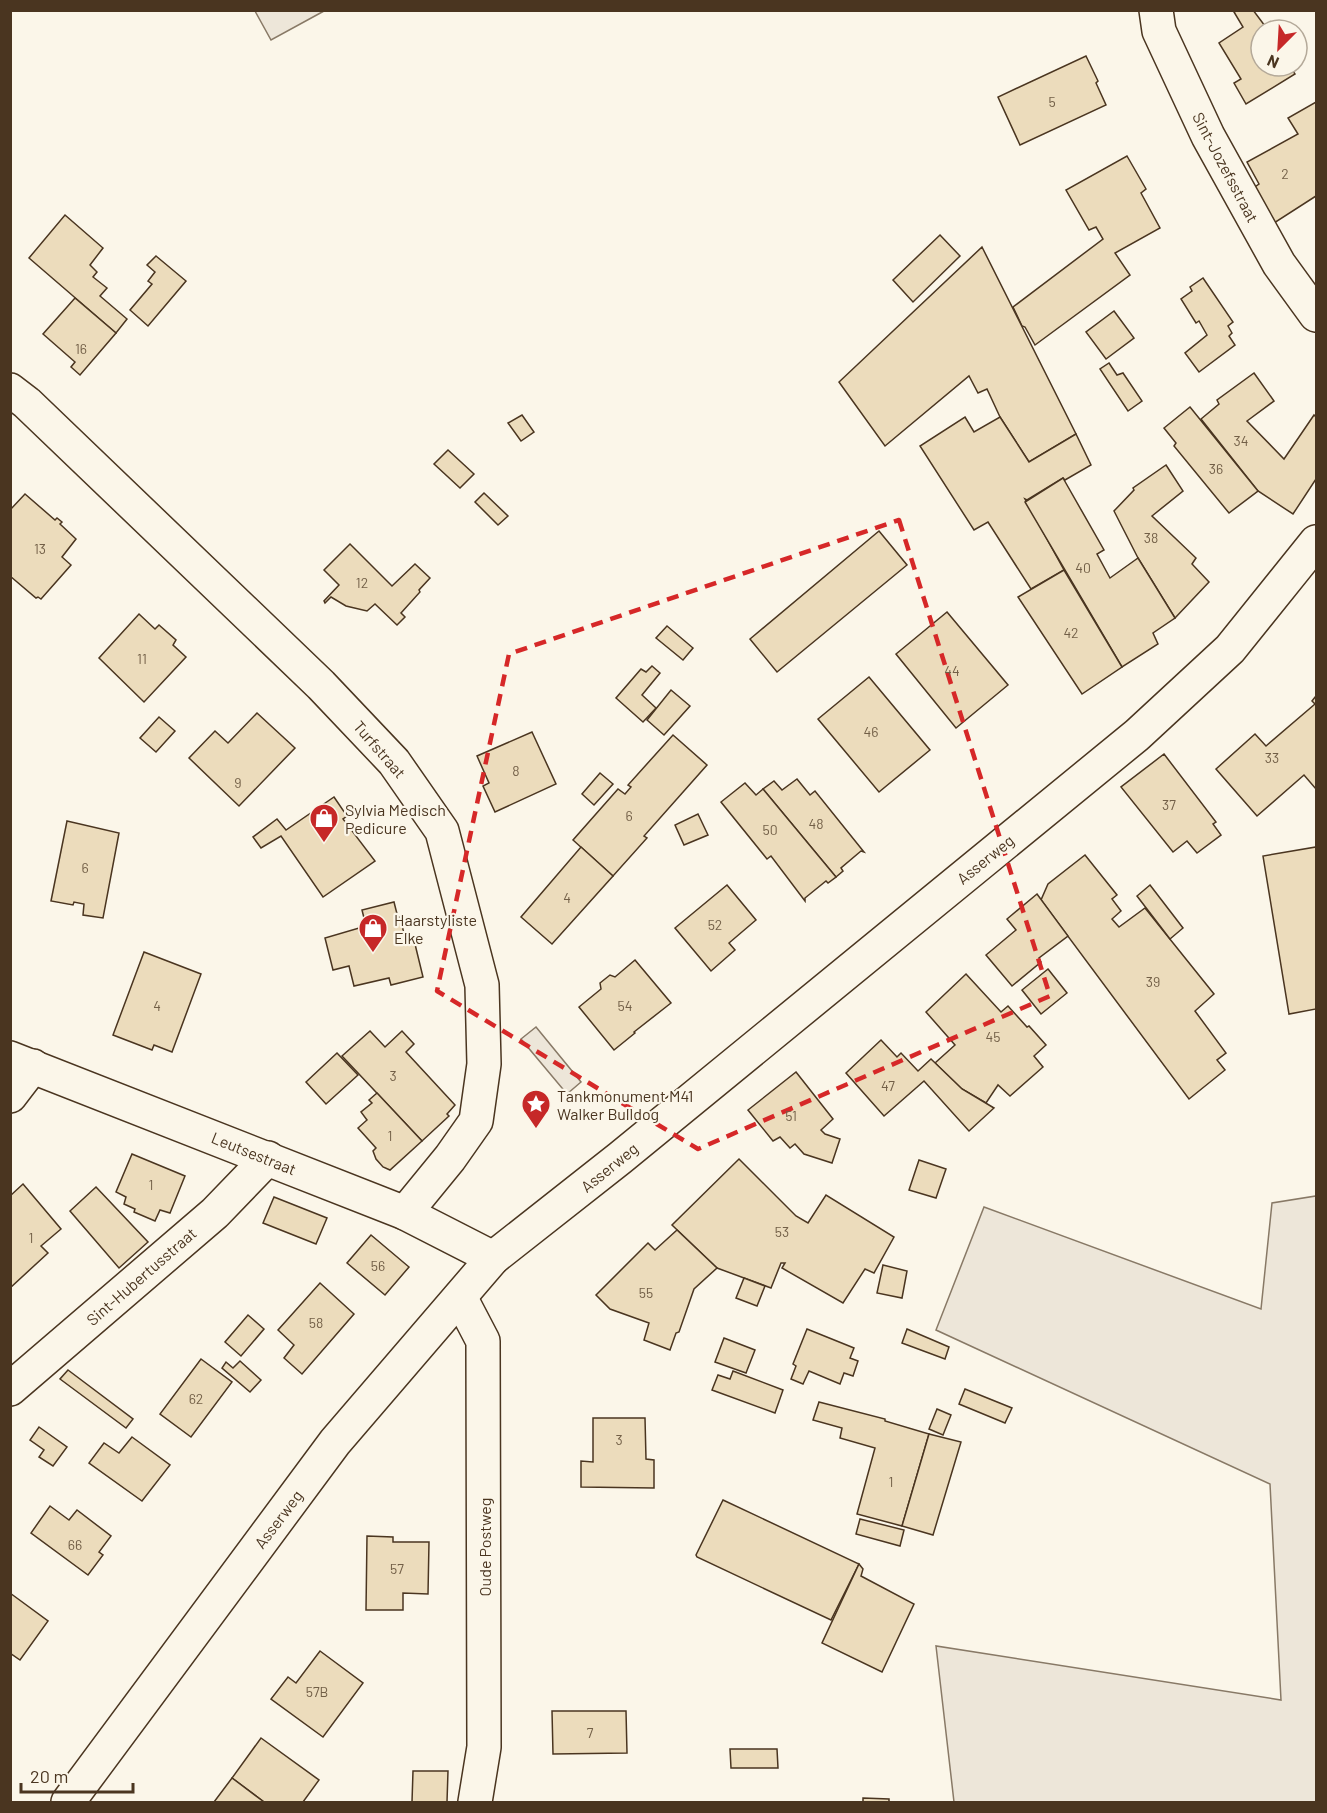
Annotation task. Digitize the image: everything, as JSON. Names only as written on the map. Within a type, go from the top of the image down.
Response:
[{"type":"street","name":"Sint-Jozefsstraat","points":[[1156,10],[1159,31],[1208,136],[1279,264],[1317,315]]},
{"type":"street","name":"Turfstraat","points":[[10,390],[27,403],[321,685],[394,762],[442,831],[482,984],[484,1064],[476,1121],[450,1158],[405,1213]]},
{"type":"street","name":"Asserweg","points":[[69,1803],[335,1442],[493,1258],[629,1151],[1137,735],[1230,649],[1317,542]]},
{"type":"street","name":"Leutsestraat","points":[[22,1062],[405,1213],[493,1258]]},
{"type":"street","points":[[10,1096],[22,1062]]},
{"type":"street","name":"Sint-Hubertusstraat","points":[[10,1389],[215,1213],[268,1158]]},
{"type":"street","name":"Oude Postweg","points":[[460,1297],[483,1341],[484,1747],[475,1803]]},
{"type":"highlighted area","points":[[899,520],[1050,996],[698,1149],[437,991],[509,654]]},
{"type":"shaded area","points":[[255,11],[324,11],[271,40]]},
{"type":"shaded area","points":[[536,1027],[581,1082],[567,1094],[521,1039]]},
{"type":"shaded area","points":[[1316,1196],[1316,1802],[954,1802],[936,1646],[1281,1700],[1270,1484],[936,1330],[984,1207],[1261,1309],[1272,1203]]},
{"type":"building","points":[[1253,10],[1259,18],[1249,18],[1249,78],[1288,78],[1246,104],[1234,83],[1241,79],[1219,43],[1243,27],[1234,12]]},
{"type":"building","points":[[1086,56],[1106,105],[1020,145],[998,97]]},
{"type":"building","points":[[1316,102],[1316,196],[1271,225],[1249,191],[1259,184],[1247,162],[1298,134],[1288,118]]},
{"type":"building","points":[[1127,156],[1146,189],[1141,193],[1160,228],[1115,253],[1130,275],[1035,345],[1013,307],[1103,239],[1096,227],[1089,230],[1066,190]]},
{"type":"building","points":[[65,215],[103,248],[90,265],[97,272],[93,277],[107,288],[100,296],[127,319],[116,333],[29,258]]},
{"type":"building","points":[[940,235],[960,256],[913,302],[893,280]]},
{"type":"building","points":[[982,247],[1076,434],[1029,462],[1000,417],[987,389],[978,393],[969,376],[885,446],[839,382]]},
{"type":"building","points":[[156,256],[186,281],[148,326],[130,310],[152,284],[148,281],[155,272],[147,265]]},
{"type":"building","points":[[1203,278],[1233,322],[1228,326],[1232,333],[1229,336],[1235,345],[1199,372],[1185,353],[1207,335],[1199,321],[1196,323],[1181,299],[1192,291],[1190,287]]},
{"type":"building","points":[[75,298],[116,333],[80,375],[71,367],[75,362],[43,334]]},
{"type":"building","points":[[1114,311],[1134,338],[1106,359],[1086,332]]},
{"type":"building","points":[[1109,363],[1117,375],[1123,373],[1142,401],[1128,411],[1100,369]]},
{"type":"building","points":[[1254,373],[1274,401],[1247,421],[1284,459],[1314,415],[1316,417],[1316,479],[1293,514],[1258,491],[1201,419],[1219,404],[1217,400]]},
{"type":"building","points":[[1190,407],[1258,491],[1229,513],[1174,446],[1176,443],[1164,428]]},
{"type":"building","points":[[522,415],[534,432],[521,441],[508,423]]},
{"type":"building","points":[[965,417],[974,432],[1000,417],[1029,462],[1076,434],[1091,465],[1065,480],[1063,478],[1027,500],[1025,499],[1064,570],[1031,589],[988,522],[974,530],[920,446]]},
{"type":"building","points":[[448,450],[474,474],[460,488],[434,464]]},
{"type":"building","points":[[1166,465],[1183,491],[1152,516],[1196,558],[1192,564],[1209,582],[1175,618],[1138,558],[1114,511],[1134,490],[1133,488]]},
{"type":"building","points":[[1063,478],[1104,550],[1097,554],[1110,578],[1138,558],[1175,618],[1153,633],[1158,644],[1122,667],[1025,502]]},
{"type":"building","points":[[484,493],[508,516],[498,525],[475,502]]},
{"type":"building","points":[[25,494],[55,520],[57,518],[62,522],[60,524],[76,539],[62,557],[71,565],[41,599],[36,598],[10,576],[10,510]]},
{"type":"building","points":[[879,531],[907,565],[777,672],[750,639]]},
{"type":"building","points":[[350,544],[392,586],[415,564],[430,578],[401,613],[405,617],[397,625],[375,604],[367,611],[346,606],[331,597],[325,603],[324,601],[339,585],[324,570]]},
{"type":"building","points":[[1064,570],[1122,667],[1082,694],[1018,597]]},
{"type":"building","points":[[947,612],[1008,685],[956,728],[896,654]]},
{"type":"building","points":[[139,614],[155,629],[159,625],[176,640],[173,645],[186,657],[144,702],[99,658]]},
{"type":"building","points":[[667,626],[693,648],[683,660],[656,638]]},
{"type":"building","points":[[652,666],[660,673],[642,695],[656,708],[643,722],[616,698],[641,669],[646,672]]},
{"type":"building","points":[[869,677],[930,750],[879,792],[818,719]]},
{"type":"building","points":[[671,690],[690,706],[664,735],[647,720]]},
{"type":"building","points":[[1316,696],[1316,789],[1304,775],[1257,816],[1216,769],[1255,734],[1266,746],[1315,704],[1312,701]]},
{"type":"building","points":[[257,713],[295,748],[239,806],[189,758],[215,731],[228,743]]},
{"type":"building","points":[[159,717],[175,731],[156,752],[140,738]]},
{"type":"building","points":[[532,732],[556,784],[495,812],[483,786],[489,783],[477,756]]},
{"type":"building","points":[[673,735],[707,765],[644,836],[647,838],[613,876],[573,840],[618,789],[625,794],[631,787],[628,785]]},
{"type":"building","points":[[1164,754],[1216,822],[1213,824],[1221,835],[1197,853],[1187,841],[1173,852],[1121,787]]},
{"type":"building","points":[[600,773],[613,784],[594,805],[582,794]]},
{"type":"building","points":[[797,779],[810,795],[815,791],[864,852],[861,851],[841,868],[843,871],[836,877],[763,789],[774,781],[782,790]]},
{"type":"building","points":[[745,783],[756,795],[763,789],[836,877],[828,883],[826,881],[805,898],[805,901],[771,856],[767,859],[721,802]]},
{"type":"building","name":"Sylvia Medisch Pedicure","points":[[334,797],[347,816],[343,819],[375,861],[323,897],[281,836],[261,848],[253,837],[277,819],[286,830]]},
{"type":"building","points":[[698,814],[708,835],[684,845],[675,825]]},
{"type":"building","points":[[67,821],[119,833],[103,918],[83,915],[84,904],[74,902],[73,905],[51,901]]},
{"type":"building","points":[[581,847],[613,876],[552,944],[521,917]]},
{"type":"building","points":[[1316,847],[1316,1009],[1289,1014],[1263,856]]},
{"type":"building","points":[[1085,855],[1117,895],[1112,899],[1121,911],[1112,919],[1119,927],[1145,908],[1214,994],[1195,1011],[1226,1053],[1217,1060],[1225,1070],[1189,1099],[1041,900],[1048,884]]},
{"type":"building","points":[[727,885],[756,920],[729,943],[735,950],[711,971],[675,928]]},
{"type":"building","points":[[1150,885],[1183,928],[1170,939],[1137,896]]},
{"type":"building","points":[[1037,894],[1068,936],[1039,958],[1041,962],[1012,986],[986,955],[1016,930],[1007,919]]},
{"type":"building","name":"Haarstyliste Elke","points":[[394,902],[406,942],[414,940],[423,977],[391,985],[389,978],[354,986],[349,966],[333,970],[325,938],[366,926],[362,910]]},
{"type":"building","points":[[144,952],[201,974],[172,1052],[154,1045],[152,1050],[113,1035]]},
{"type":"building","points":[[635,960],[671,1003],[614,1050],[579,1007],[601,989],[600,983],[610,975],[615,977]]},
{"type":"building","points":[[1048,969],[1067,993],[1041,1014],[1022,990]]},
{"type":"building","points":[[966,974],[1001,1012],[1008,1006],[1046,1045],[1034,1056],[1043,1067],[1010,1096],[998,1085],[986,1103],[962,1089],[935,1063],[955,1045],[926,1012]]},
{"type":"building","points":[[370,1031],[385,1047],[402,1031],[414,1044],[406,1052],[455,1105],[447,1114],[449,1116],[422,1141],[342,1056]]},
{"type":"building","points":[[881,1040],[897,1057],[901,1053],[918,1071],[931,1059],[962,1089],[994,1108],[969,1131],[924,1081],[884,1116],[846,1073]]},
{"type":"building","points":[[337,1053],[358,1075],[326,1104],[306,1082]]},
{"type":"building","points":[[796,1072],[833,1119],[821,1130],[825,1134],[840,1139],[832,1163],[804,1154],[795,1144],[790,1148],[780,1137],[773,1141],[748,1110]]},
{"type":"building","points":[[377,1093],[422,1141],[390,1170],[383,1167],[376,1159],[373,1151],[376,1148],[358,1128],[367,1120],[361,1112],[372,1103],[369,1100]]},
{"type":"building","points":[[132,1154],[185,1176],[170,1213],[160,1210],[155,1221],[134,1212],[135,1209],[124,1204],[126,1197],[116,1192]]},
{"type":"building","points":[[739,1159],[796,1216],[808,1223],[826,1195],[894,1237],[874,1273],[865,1269],[843,1303],[782,1268],[785,1263],[781,1263],[771,1288],[717,1268],[672,1225]]},
{"type":"building","points":[[919,1160],[946,1169],[936,1198],[909,1190]]},
{"type":"building","points":[[23,1184],[61,1229],[41,1246],[48,1253],[10,1288],[10,1196]]},
{"type":"building","points":[[96,1187],[148,1242],[119,1268],[70,1211]]},
{"type":"building","points":[[274,1197],[327,1218],[316,1244],[263,1223]]},
{"type":"building","points":[[677,1230],[717,1268],[694,1289],[670,1350],[644,1340],[649,1323],[610,1309],[596,1295],[648,1243],[655,1250]]},
{"type":"building","points":[[371,1235],[409,1267],[385,1295],[347,1263]]},
{"type":"building","points":[[883,1265],[907,1271],[902,1298],[877,1293]]},
{"type":"building","points":[[744,1278],[765,1286],[757,1306],[736,1298]]},
{"type":"building","points":[[320,1283],[354,1314],[302,1374],[284,1358],[294,1345],[278,1330]]},
{"type":"building","points":[[248,1315],[264,1329],[241,1356],[225,1342]]},
{"type":"building","points":[[807,1329],[854,1348],[850,1358],[858,1361],[853,1376],[844,1373],[840,1384],[809,1371],[803,1384],[791,1379],[796,1366],[793,1364]]},
{"type":"building","points":[[907,1329],[949,1347],[945,1359],[902,1343]]},
{"type":"building","points":[[724,1338],[755,1350],[746,1373],[715,1362]]},
{"type":"building","points":[[201,1359],[232,1382],[191,1437],[160,1414]]},
{"type":"building","points":[[240,1361],[261,1380],[250,1392],[222,1368],[226,1362],[233,1368]]},
{"type":"building","points":[[68,1370],[133,1419],[126,1428],[60,1379]]},
{"type":"building","points":[[733,1371],[783,1390],[775,1413],[712,1390],[718,1375],[730,1379]]},
{"type":"building","points":[[965,1389],[1012,1408],[1005,1423],[959,1404]]},
{"type":"building","points":[[819,1402],[885,1419],[885,1421],[929,1434],[902,1526],[857,1514],[875,1448],[840,1438],[842,1428],[813,1420]]},
{"type":"building","points":[[937,1409],[951,1415],[943,1435],[929,1429]]},
{"type":"building","points":[[593,1418],[645,1418],[646,1459],[654,1460],[654,1488],[581,1487],[581,1461],[593,1462]]},
{"type":"building","points":[[39,1427],[67,1447],[53,1466],[39,1457],[44,1450],[30,1440]]},
{"type":"building","points":[[929,1434],[961,1442],[933,1535],[902,1526]]},
{"type":"building","points":[[132,1437],[170,1465],[142,1501],[89,1463],[104,1443],[119,1453]]},
{"type":"building","points":[[723,1500],[859,1564],[831,1620],[697,1557]]},
{"type":"building","points":[[50,1506],[69,1520],[77,1510],[111,1536],[99,1552],[103,1555],[88,1575],[31,1533]]},
{"type":"building","points":[[860,1519],[904,1530],[900,1546],[856,1534]]},
{"type":"building","points":[[367,1536],[393,1537],[393,1542],[429,1542],[428,1594],[403,1593],[403,1610],[366,1610]]},
{"type":"building","points":[[859,1564],[863,1569],[861,1576],[914,1604],[882,1672],[822,1643]]},
{"type":"building","points":[[10,1593],[48,1621],[20,1660],[10,1653]]},
{"type":"building","points":[[320,1651],[363,1683],[323,1737],[271,1699],[288,1677],[296,1683]]},
{"type":"building","points":[[552,1711],[626,1711],[627,1753],[553,1754]]},
{"type":"building","points":[[261,1738],[319,1780],[303,1802],[264,1802],[232,1778]]},
{"type":"building","points":[[730,1749],[777,1749],[778,1768],[731,1768]]},
{"type":"building","points":[[413,1771],[448,1771],[447,1802],[412,1802]]},
{"type":"building","points":[[232,1778],[264,1802],[214,1802]]},
{"type":"building","points":[[863,1798],[889,1799],[889,1802],[863,1802]]},
{"type":"place","name":"Sylvia Medisch Pedicure","points":[[324,844]]},
{"type":"place","name":"Haarstyliste Elke","points":[[373,954]]},
{"type":"place","name":"Tankmonument M41 Walker Bulldog","points":[[536,1130]]}]
